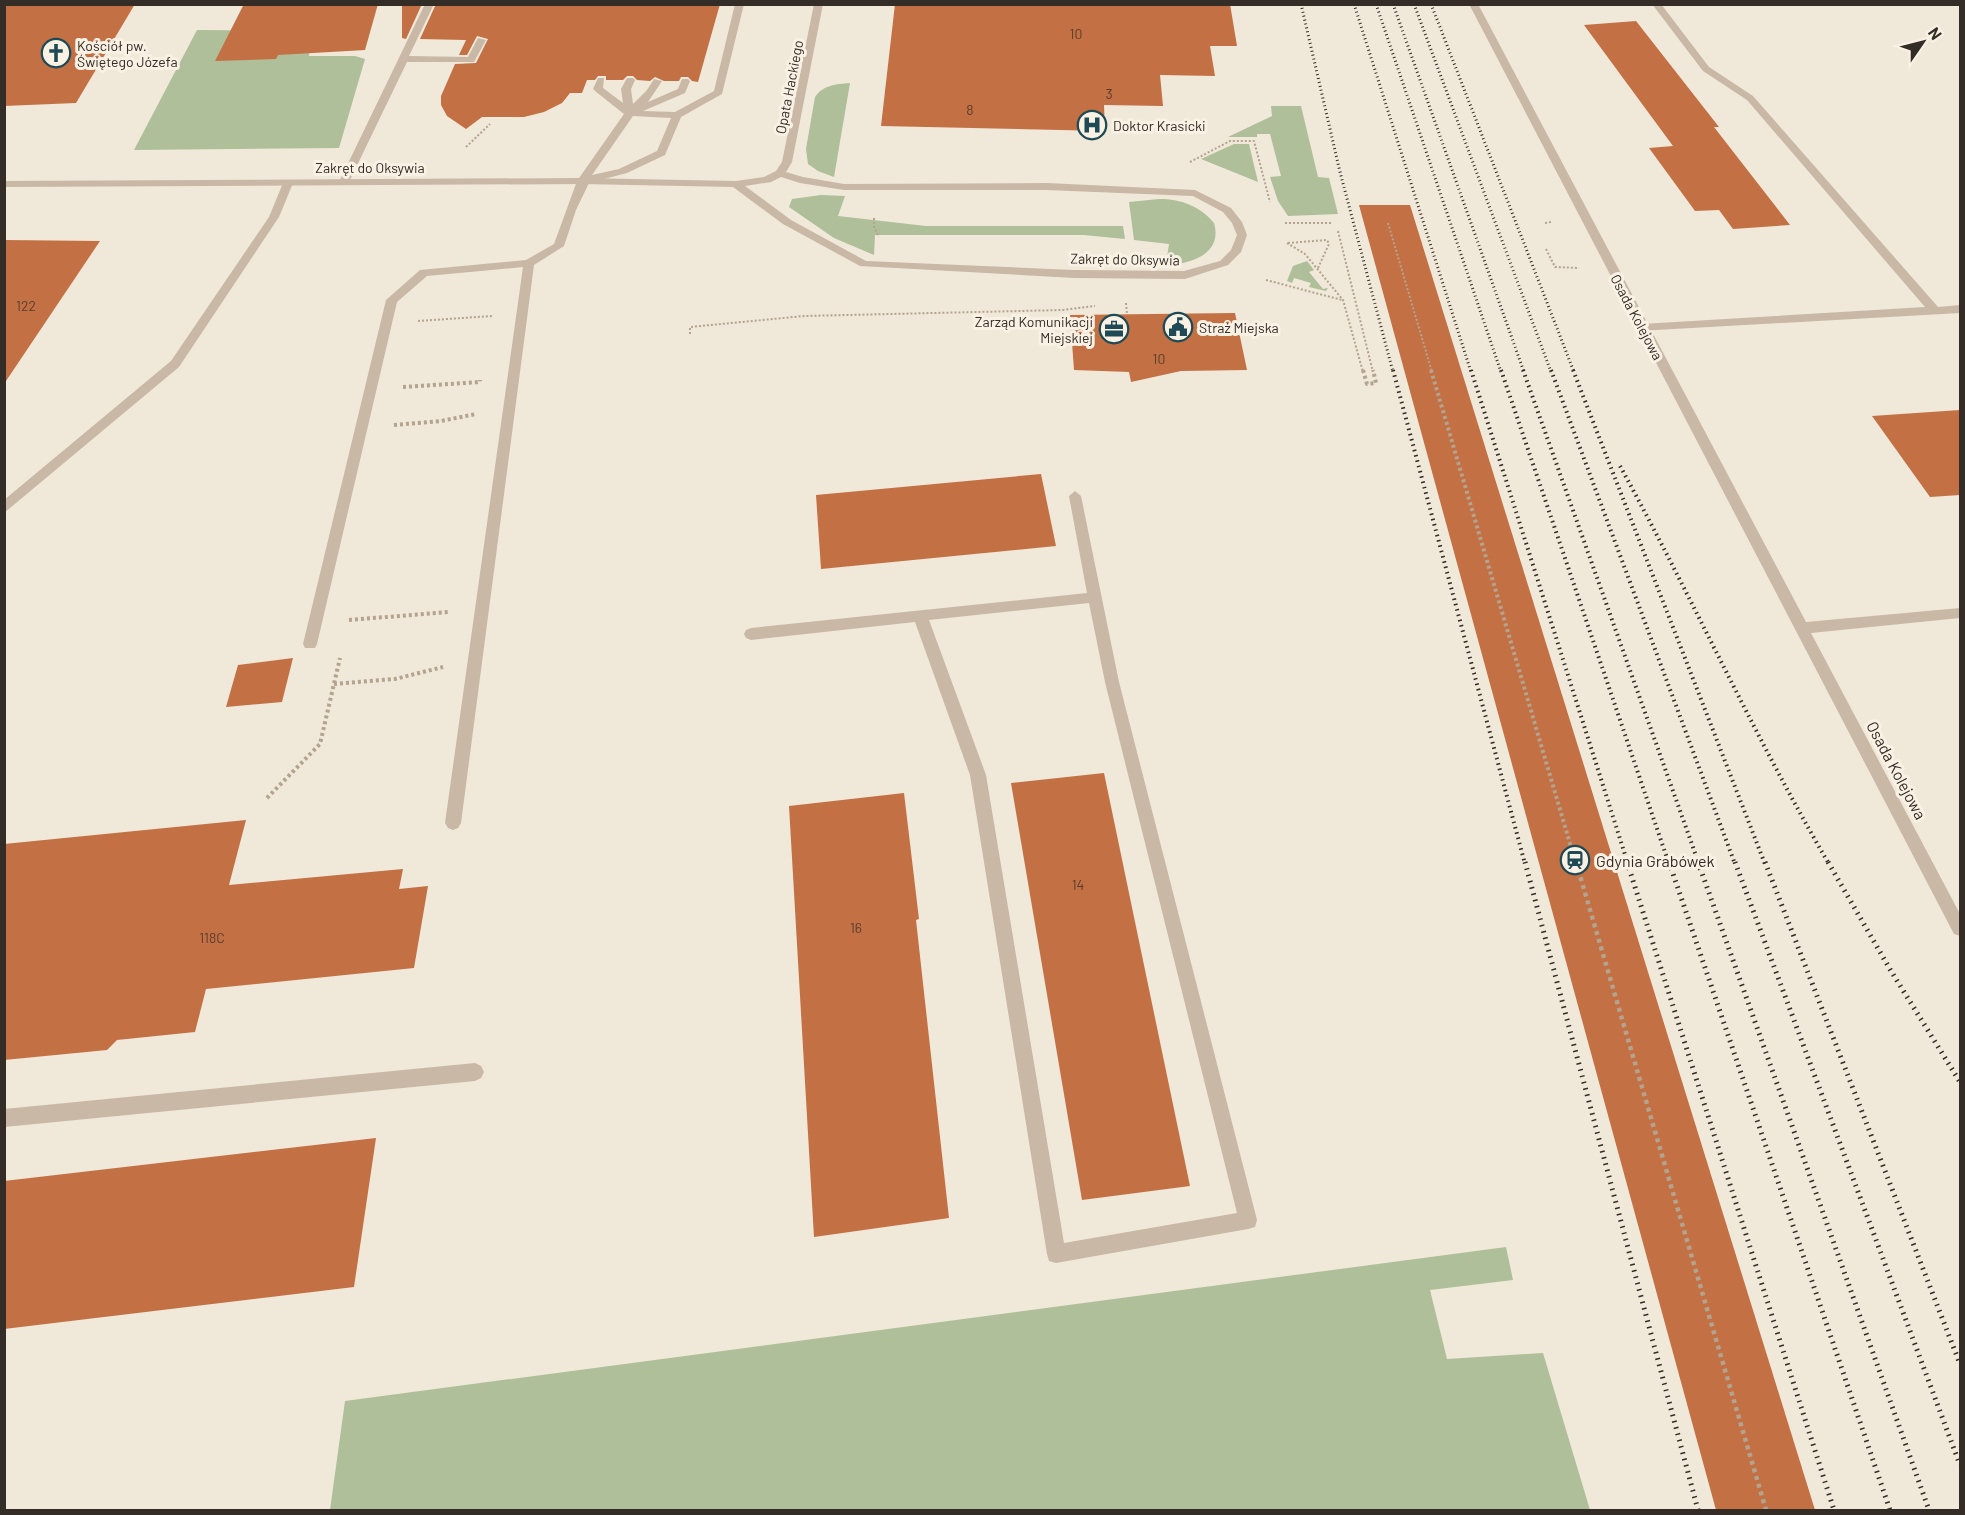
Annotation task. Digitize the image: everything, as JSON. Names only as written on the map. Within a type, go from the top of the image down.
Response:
[{"type":"street","points":[[344,182],[430,4]]},
{"type":"street","points":[[600,80],[597,89],[630,113],[677,115],[719,92],[740,4]]},
{"type":"street","name":"Opata Hackiego","points":[[780,173],[788,162],[819,4]]},
{"type":"street","name":"Osada Kolejowa","points":[[1473,4],[1960,929]]},
{"type":"street","points":[[1656,4],[1706,69],[1750,98],[1935,311]]},
{"type":"street","points":[[404,58],[471,60],[481,40]]},
{"type":"street","points":[[630,80],[626,90],[630,113]]},
{"type":"street","points":[[310,644],[392,300],[424,273],[529,263],[559,246],[569,211],[582,181],[630,113],[654,90],[657,81]]},
{"type":"street","points":[[630,113],[682,91],[685,81]]},
{"type":"street","points":[[582,181],[623,171],[661,153],[677,115]]},
{"type":"street","name":"Zakręt do Oksywia","points":[[4,184],[582,181],[736,184],[767,180],[780,173],[799,181],[844,186],[970,186],[1196,193],[1227,210],[1237,222],[1242,235],[1236,252],[1224,262],[1185,276],[1074,274],[864,264],[787,222],[736,184]]},
{"type":"street","points":[[4,508],[175,364],[274,217],[288,183]]},
{"type":"street","points":[[453,823],[529,263]]},
{"type":"street","points":[[1642,328],[1960,309]]},
{"type":"street","points":[[920,616],[978,775],[1056,1254],[1248,1220],[1112,682],[1075,496]]},
{"type":"street","points":[[751,634],[1096,597]]},
{"type":"street","points":[[1802,628],[1960,612]]},
{"type":"street","points":[[4,1118],[475,1072]]},
{"type":"path","points":[[466,147],[490,124]]},
{"type":"path","points":[[1190,162],[1230,141],[1254,141],[1270,202]]},
{"type":"path","points":[[874,218],[879,237],[885,238]]},
{"type":"path","points":[[1545,223],[1551,222]]},
{"type":"path","points":[[1285,223],[1332,223]]},
{"type":"path","points":[[1388,223],[1766,1510]]},
{"type":"path","points":[[1317,268],[1329,244],[1327,240],[1287,243],[1305,254],[1343,300],[1367,384],[1376,384],[1338,231]]},
{"type":"path","points":[[1266,279],[1343,300]]},
{"type":"path","points":[[1125,294],[1127,314]]},
{"type":"path","points":[[1115,304],[1126,303]]},
{"type":"path","points":[[690,334],[690,327],[804,316],[1063,310],[1105,305]]},
{"type":"path","points":[[417,321],[492,316],[493,312],[522,310]]},
{"type":"path","points":[[402,387],[480,382],[481,378],[513,376]]},
{"type":"path","points":[[400,397],[404,379]]},
{"type":"path","points":[[394,425],[441,421],[509,408]]},
{"type":"path","points":[[391,435],[396,415]]},
{"type":"path","points":[[348,620],[482,609]]},
{"type":"path","points":[[346,631],[350,611]]},
{"type":"path","points":[[267,798],[320,744],[341,652]]},
{"type":"path","points":[[334,684],[395,679],[443,667],[474,664]]},
{"type":"green space","points":[[197,30],[312,31],[309,56],[355,56],[365,59],[339,148],[134,150]]},
{"type":"green space","points":[[850,83],[834,177],[808,164],[806,149],[815,97],[826,88]]},
{"type":"green space","points":[[1271,106],[1301,106],[1318,177],[1329,178],[1338,214],[1288,216],[1278,201],[1270,177],[1281,176],[1270,134],[1257,134],[1257,137],[1228,137],[1272,116]]},
{"type":"green space","points":[[1234,144],[1249,144],[1258,182],[1201,159]]},
{"type":"green space","points":[[821,195],[845,196],[838,216],[926,226],[1123,226],[1125,239],[1084,235],[875,235],[874,255],[834,238],[789,207],[792,199]]},
{"type":"green space","points":[[1175,200],[1189,205],[1209,217],[1214,223],[1216,234],[1209,250],[1195,259],[1166,265],[1169,244],[1134,240],[1129,202]]},
{"type":"green space","points":[[1307,261],[1314,270],[1309,272],[1323,289],[1328,288],[1326,291],[1309,287],[1311,283],[1294,278],[1292,283],[1287,281],[1293,266]]},
{"type":"green space","points":[[1506,1247],[1513,1280],[1430,1290],[1447,1359],[1543,1353],[1590,1510],[330,1510],[345,1401]]},
{"type":"building","name":"Kościół pw. Świętego Józefa","points":[[4,4],[135,4],[76,103],[4,106]]},
{"type":"building","points":[[244,4],[378,4],[365,50],[278,55],[276,59],[215,61]]},
{"type":"building","points":[[402,4],[422,4],[406,39],[402,38]]},
{"type":"building","points":[[436,4],[720,4],[698,82],[688,77],[681,77],[679,81],[664,81],[655,77],[650,81],[637,80],[633,76],[627,76],[623,80],[606,80],[606,76],[598,76],[595,80],[587,80],[582,93],[570,93],[562,103],[544,112],[524,117],[482,117],[466,129],[447,116],[441,105],[441,96],[455,64],[476,63],[488,39],[477,36],[467,55],[459,55],[466,40],[420,39]]},
{"type":"building","points":[[895,4],[1230,4],[1237,46],[1210,46],[1215,76],[1160,75],[1163,106],[1104,105],[1105,131],[881,126]]},
{"type":"building","points":[[1636,21],[1719,127],[1714,127],[1790,225],[1733,229],[1719,210],[1695,211],[1649,148],[1673,146],[1584,25]]},
{"type":"building","points":[[1359,205],[1410,205],[1815,1510],[1716,1510]]},
{"type":"building","points":[[4,240],[100,241],[4,384]]},
{"type":"building","points":[[1235,313],[1247,370],[1181,371],[1131,382],[1129,372],[1074,370],[1070,315]]},
{"type":"building","points":[[1960,410],[1960,495],[1930,497],[1872,416]]},
{"type":"building","points":[[1041,474],[1056,546],[821,569],[816,495]]},
{"type":"building","points":[[293,658],[282,702],[226,707],[238,665]]},
{"type":"building","points":[[1104,773],[1190,1186],[1082,1200],[1011,783]]},
{"type":"building","points":[[904,793],[949,1218],[814,1237],[789,806]]},
{"type":"building","points":[[246,820],[229,885],[403,869],[399,889],[428,886],[414,968],[206,989],[195,1032],[117,1040],[107,1050],[4,1060],[4,844]]},
{"type":"building","points":[[376,1138],[354,1287],[4,1329],[4,1181]]},
{"type":"railway","points":[[1301,4],[1340,172],[1393,372]]},
{"type":"railway","points":[[1354,4],[1471,372]]},
{"type":"railway","points":[[1376,4],[1501,372]]},
{"type":"railway","points":[[1393,4],[1524,372]]},
{"type":"railway","points":[[1414,4],[1551,372]]},
{"type":"railway","points":[[1431,4],[1574,372]]},
{"type":"railway","points":[[1393,370],[1525,864]]},
{"type":"railway","points":[[1471,370],[1628,864]]},
{"type":"railway","points":[[1501,370],[1669,864]]},
{"type":"railway","points":[[1523,370],[1699,864]]},
{"type":"railway","points":[[1551,370],[1735,864]]},
{"type":"railway","points":[[1573,370],[1765,864]]},
{"type":"railway","points":[[1620,466],[1774,765],[1829,864]]},
{"type":"railway","points":[[1525,862],[1698,1510]]},
{"type":"railway","points":[[1627,862],[1834,1510]]},
{"type":"railway","points":[[1669,862],[1890,1510]]},
{"type":"railway","points":[[1698,862],[1929,1510]]},
{"type":"railway","points":[[1735,862],[1960,1465]]},
{"type":"railway","points":[[1765,862],[1960,1364]]},
{"type":"railway","points":[[1828,862],[1891,971],[1960,1082]]},
{"type":"place","name":"Kościół pw. Świętego Józefa","points":[[56,53]]},
{"type":"place","name":"Doktor Krasicki","points":[[1092,125]]},
{"type":"place","name":"Straż Miejska","points":[[1178,327]]},
{"type":"place","name":"Zarząd Komunikacji Miejskiej","points":[[1114,329]]},
{"type":"place","name":"Gdynia Grabówek","points":[[1575,860]]}]
